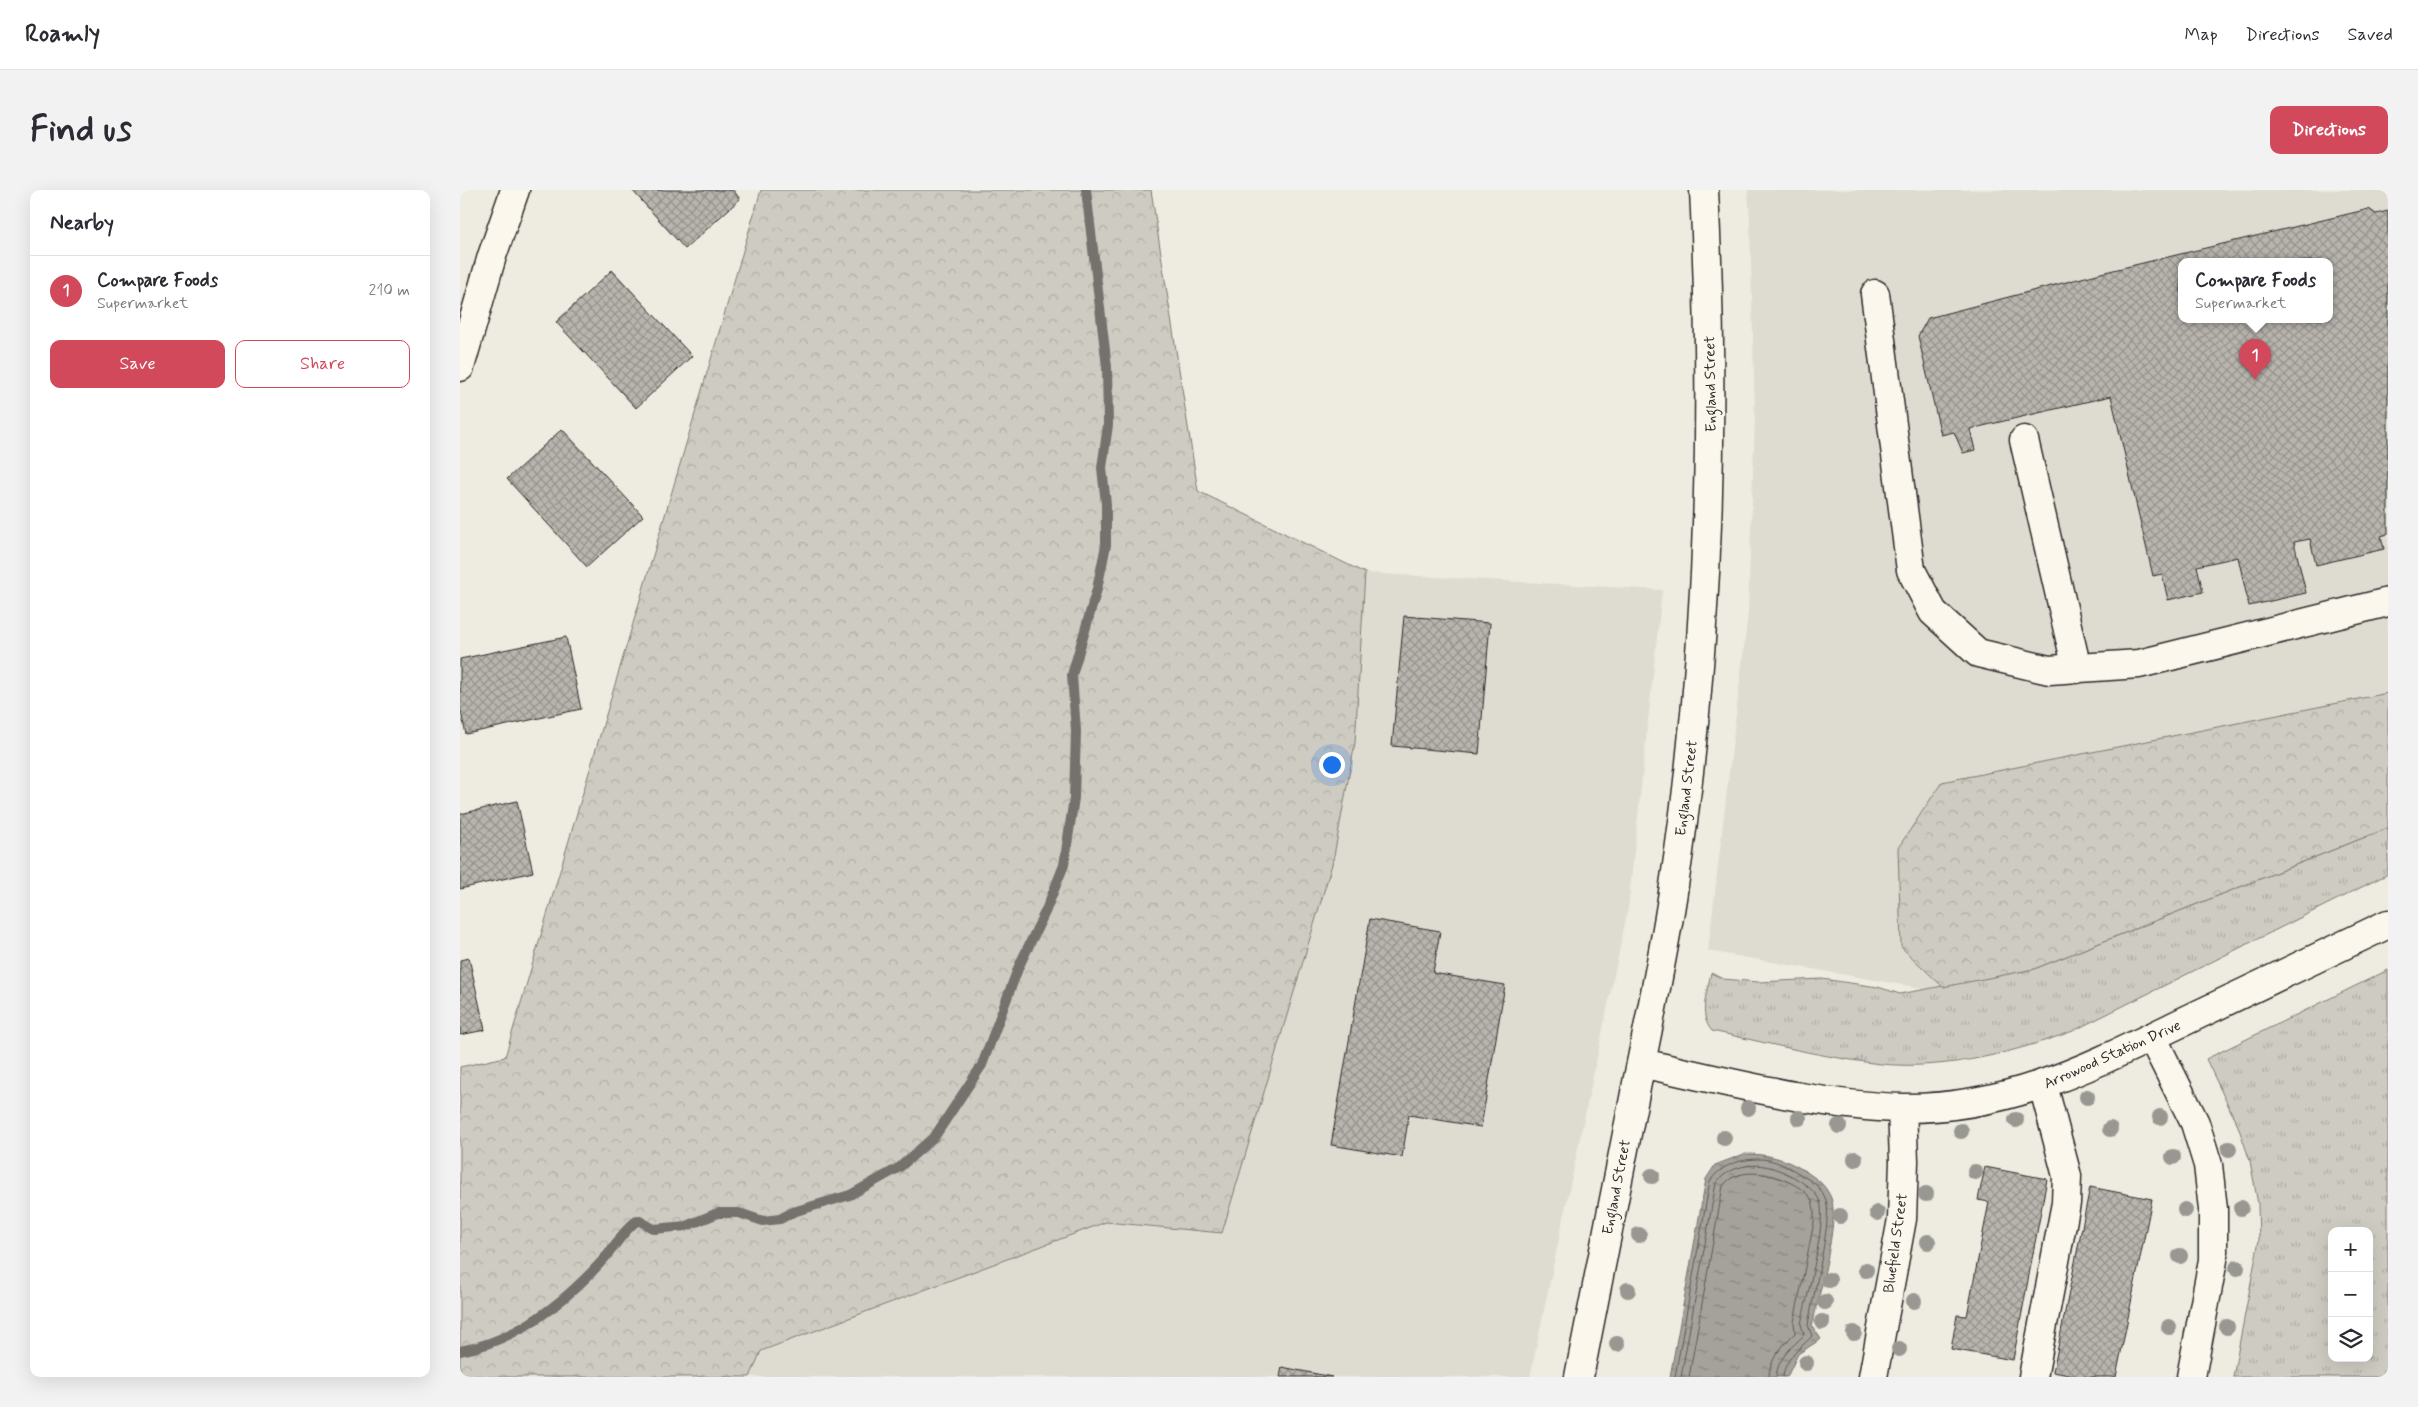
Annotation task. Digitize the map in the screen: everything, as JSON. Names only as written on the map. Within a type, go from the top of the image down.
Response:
[{"type":"street","points":[[460,367],[492,256],[516,190]]},
{"type":"street","name":"England Street","points":[[1579,1377],[1673,891],[1696,705],[1704,594],[1710,438],[1708,264],[1704,190]]},
{"type":"street","points":[[1875,294],[1911,570],[1933,612],[1978,653],[2049,670],[2139,664],[2388,602]]},
{"type":"street","points":[[2024,440],[2077,669]]},
{"type":"street","name":"Arrowood Station Drive","points":[[1641,1063],[1819,1099],[1902,1108],[1969,1103],[2009,1096],[2077,1072],[2388,924]]},
{"type":"street","points":[[2152,1037],[2195,1123],[2208,1165],[2213,1209],[2213,1260],[2190,1377]]},
{"type":"street","points":[[2033,1377],[2066,1203],[2067,1176],[2043,1085]]},
{"type":"street","name":"Bluefield Street","points":[[1873,1377],[1902,1219],[1904,1161],[1902,1108]]},
{"type":"shaded area","points":[[1748,190],[2388,190],[2388,812],[1950,993],[1708,951],[1748,613],[1755,417]]},
{"type":"shaded area","points":[[1365,573],[1662,590],[1628,909],[1530,1377],[750,1377],[761,1351],[1106,1222],[1222,1233],[1333,861],[1355,743]]},
{"type":"green space","points":[[761,190],[1151,190],[1198,491],[1365,573],[1355,743],[1333,861],[1222,1233],[1106,1222],[761,1351],[750,1377],[460,1377],[460,1067],[505,1057]]},
{"type":"green space","points":[[2388,693],[2388,828],[2034,969],[1943,987],[1901,947],[1898,848],[1942,782]]},
{"type":"green space","points":[[2388,828],[2388,874],[2073,1031],[2022,1048],[1970,1060],[1918,1065],[1891,1065],[1826,1056],[1712,1031],[1705,1018],[1706,996],[1711,973],[1723,979],[1758,982],[1822,979],[1878,987],[1900,994],[2034,969]]},
{"type":"green space","points":[[2388,970],[2388,1377],[2233,1377],[2259,1240],[2258,1204],[2250,1161],[2238,1126],[2206,1059]]},
{"type":"water","points":[[1744,1154],[1776,1158],[1797,1167],[1820,1182],[1831,1198],[1833,1223],[1831,1241],[1812,1326],[1821,1339],[1798,1354],[1787,1377],[1670,1377],[1706,1179],[1715,1165]]},
{"type":"building","points":[[632,190],[733,190],[740,199],[685,249]]},
{"type":"building","points":[[2369,209],[2376,214],[2388,211],[2388,534],[2381,536],[2384,549],[2316,565],[2310,539],[2294,542],[2306,593],[2249,606],[2238,557],[2197,566],[2203,592],[2168,600],[2162,574],[2153,576],[2111,396],[1970,429],[1975,450],[1963,453],[1954,432],[1941,435],[1918,336],[1928,318],[2101,273]]},
{"type":"building","points":[[612,270],[692,356],[636,408],[556,322]]},
{"type":"building","points":[[562,429],[643,516],[587,567],[507,479]]},
{"type":"building","points":[[1404,616],[1490,623],[1479,754],[1392,746]]},
{"type":"building","points":[[566,637],[581,709],[466,734],[460,708],[460,659]]},
{"type":"building","points":[[517,801],[533,872],[460,889],[460,814]]},
{"type":"building","points":[[1370,919],[1440,931],[1433,973],[1505,985],[1481,1127],[1409,1115],[1402,1157],[1331,1145]]},
{"type":"building","points":[[469,958],[485,1030],[460,1035],[460,960]]},
{"type":"building","points":[[1985,1167],[2047,1179],[2013,1360],[1951,1349],[1957,1315],[1967,1316],[1989,1202],[1978,1200]]},
{"type":"building","points":[[2090,1187],[2152,1199],[2116,1377],[2079,1377],[2053,1372]]},
{"type":"building","points":[[1282,1367],[1332,1377],[1280,1377]]},
{"type":"waterway","points":[[460,1351],[481,1346],[520,1329],[556,1305],[588,1276],[619,1239],[638,1220],[654,1229],[686,1226],[718,1213],[739,1213],[763,1221],[780,1219],[793,1212],[850,1195],[900,1167],[935,1136],[982,1065],[1019,966],[1046,910],[1064,865],[1074,798],[1076,731],[1072,675],[1097,589],[1106,545],[1106,504],[1102,468],[1108,425],[1107,367],[1086,190]]},
{"type":"place","name":"Compare Foods","points":[[2255,380]]}]
